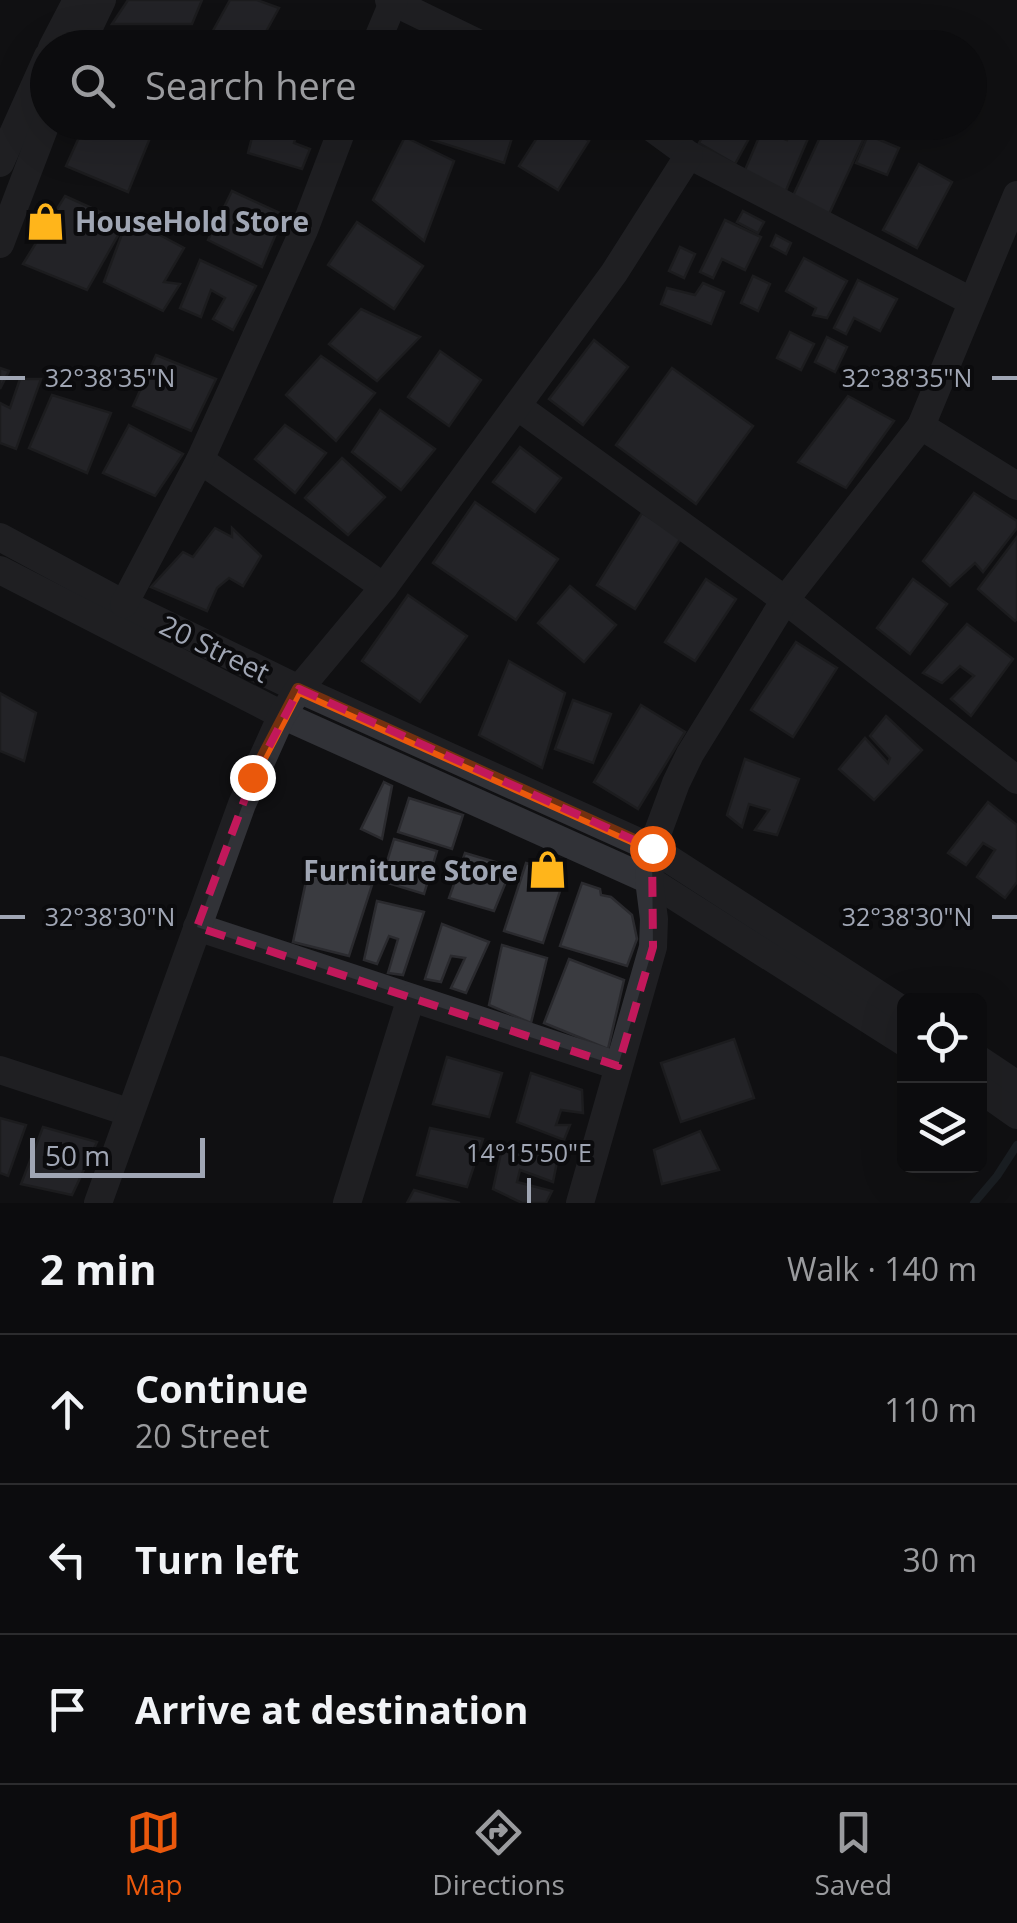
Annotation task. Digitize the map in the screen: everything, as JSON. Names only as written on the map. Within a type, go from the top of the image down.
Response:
[{"type":"street","points":[[62,30],[78,0]]},
{"type":"street","points":[[88,30],[102,0]]},
{"type":"street","points":[[381,30],[391,1],[451,30]]},
{"type":"street","points":[[0,163],[30,96]]},
{"type":"street","points":[[0,244],[40,140]]},
{"type":"street","points":[[124,604],[200,460],[304,230],[338,140]]},
{"type":"street","points":[[669,140],[689,155],[971,300]]},
{"type":"street","points":[[99,1203],[128,1112],[252,777],[282,714],[298,689],[384,586],[614,273],[689,155]]},
{"type":"street","points":[[580,1203],[653,947],[649,880],[660,820],[690,754],[785,600],[920,426],[971,300],[1014,213]]},
{"type":"street","points":[[517,406],[785,600],[1017,780]]},
{"type":"street","points":[[920,426],[1017,486]]},
{"type":"street","points":[[200,460],[384,586]]},
{"type":"street","name":"20 Street","points":[[0,537],[124,604],[298,689],[652,848],[897,1007]]},
{"type":"street","name":"20 Street","points":[[0,570],[282,714],[649,880],[897,1038]]},
{"type":"street","points":[[197,927],[618,1066]]},
{"type":"street","points":[[347,1203],[412,998]]},
{"type":"street","points":[[0,1070],[128,1112]]},
{"type":"street","points":[[992,1080],[1017,1115]]},
{"type":"highlighted area","points":[[299,689],[652,848],[653,947],[618,1066],[197,927],[253,777]]},
{"type":"building","points":[[128,0],[202,0],[192,24],[112,24]]},
{"type":"building","points":[[230,0],[257,0],[279,8],[267,30],[213,30]]},
{"type":"building","points":[[78,140],[149,140],[128,192],[66,166]]},
{"type":"building","points":[[251,140],[295,140],[294,143],[310,149],[302,169],[248,153]]},
{"type":"building","points":[[403,140],[454,161],[424,241],[373,200]]},
{"type":"building","points":[[433,140],[511,140],[504,163]]},
{"type":"building","points":[[536,140],[589,141],[558,190],[519,166]]},
{"type":"building","points":[[701,140],[748,140],[735,164],[699,143]]},
{"type":"building","points":[[758,140],[807,140],[784,195],[742,177]]},
{"type":"building","points":[[819,140],[863,140],[829,214],[792,198]]},
{"type":"building","points":[[866,140],[880,140],[899,148],[887,175],[856,163]]},
{"type":"building","points":[[919,164],[952,182],[917,248],[883,230]]},
{"type":"building","points":[[232,191],[284,215],[262,267],[208,240]]},
{"type":"building","points":[[65,196],[125,223],[87,290],[23,264]]},
{"type":"building","points":[[743,211],[764,222],[758,233],[737,222]]},
{"type":"building","points":[[128,218],[184,248],[164,282],[180,284],[163,311],[104,282]]},
{"type":"building","points":[[725,220],[761,237],[745,270],[722,259],[713,278],[700,272]]},
{"type":"building","points":[[357,222],[423,266],[394,309],[328,265]]},
{"type":"building","points":[[776,235],[791,243],[786,254],[771,246]]},
{"type":"building","points":[[680,247],[695,254],[684,278],[669,271]]},
{"type":"building","points":[[804,258],[847,281],[827,318],[813,315],[816,308],[786,291]]},
{"type":"building","points":[[200,260],[256,286],[233,330],[213,319],[225,298],[211,290],[201,317],[180,308]]},
{"type":"building","points":[[753,276],[770,284],[758,311],[741,303]]},
{"type":"building","points":[[858,280],[897,299],[880,331],[854,318],[846,334],[834,328]]},
{"type":"building","points":[[703,283],[724,292],[711,324],[661,304],[667,288],[695,295]]},
{"type":"building","points":[[361,309],[420,337],[377,381],[329,344]]},
{"type":"building","points":[[790,332],[814,344],[801,370],[777,358]]},
{"type":"building","points":[[827,337],[847,347],[835,372],[815,362]]},
{"type":"building","points":[[594,340],[628,367],[583,425],[549,399]]},
{"type":"building","points":[[440,351],[481,380],[449,426],[408,397]]},
{"type":"building","points":[[156,355],[216,379],[191,431],[133,406]]},
{"type":"building","points":[[321,356],[375,393],[336,441],[286,395]]},
{"type":"building","points":[[0,368],[9,371],[0,389]]},
{"type":"building","points":[[672,368],[753,426],[696,504],[616,445]]},
{"type":"building","points":[[20,379],[41,379],[16,449],[0,443],[0,403],[10,408]]},
{"type":"building","points":[[52,395],[111,413],[87,473],[29,448]]},
{"type":"building","points":[[848,396],[894,421],[846,488],[798,462]]},
{"type":"building","points":[[380,410],[435,449],[401,490],[352,452]]},
{"type":"building","points":[[129,425],[183,454],[155,496],[103,473]]},
{"type":"building","points":[[285,425],[326,453],[295,493],[255,459]]},
{"type":"building","points":[[520,447],[561,478],[535,512],[493,482]]},
{"type":"building","points":[[342,458],[385,497],[348,535],[305,498]]},
{"type":"building","points":[[974,493],[1017,521],[1017,528],[983,572],[975,563],[950,586],[923,561]]},
{"type":"building","points":[[475,502],[558,559],[516,620],[433,563]]},
{"type":"building","points":[[642,513],[681,538],[635,609],[597,585]]},
{"type":"building","points":[[215,528],[232,537],[232,528],[261,556],[243,586],[229,578],[217,588],[207,611],[151,587],[183,552],[193,557]]},
{"type":"building","points":[[1017,537],[1017,619],[1015,621],[978,589]]},
{"type":"building","points":[[706,579],[736,599],[695,661],[665,642]]},
{"type":"building","points":[[913,579],[947,604],[910,654],[877,628]]},
{"type":"building","points":[[570,586],[616,625],[584,662],[538,623]]},
{"type":"building","points":[[408,595],[467,636],[420,702],[362,661]]},
{"type":"building","points":[[967,624],[1013,659],[971,716],[951,699],[974,676],[960,666],[942,683],[923,673]]},
{"type":"building","points":[[796,642],[837,668],[793,737],[751,710]]},
{"type":"building","points":[[509,661],[565,693],[542,768],[479,735]]},
{"type":"building","points":[[0,693],[36,713],[24,761],[0,751]]},
{"type":"building","points":[[573,700],[611,714],[593,763],[555,749]]},
{"type":"building","points":[[641,705],[685,732],[638,809],[594,782]]},
{"type":"building","points":[[886,716],[922,750],[874,800],[839,769],[865,738],[888,763],[890,758],[870,736]]},
{"type":"building","points":[[745,759],[799,779],[777,835],[755,830],[769,810],[749,804],[742,827],[727,815]]},
{"type":"building","points":[[384,782],[392,786],[382,839],[361,829]]},
{"type":"building","points":[[409,798],[463,815],[452,849],[398,832]]},
{"type":"building","points":[[988,802],[1017,825],[1017,882],[1005,898],[977,877],[995,850],[983,843],[966,865],[948,853]]},
{"type":"building","points":[[394,839],[437,851],[424,894],[381,881]]},
{"type":"building","points":[[465,853],[512,867],[494,911],[449,898]]},
{"type":"building","points":[[526,863],[565,876],[543,943],[504,931]]},
{"type":"building","points":[[308,872],[372,885],[349,956],[293,942]]},
{"type":"building","points":[[582,883],[600,889],[601,895],[611,897],[632,915],[637,939],[627,966],[560,946]]},
{"type":"building","points":[[377,901],[424,912],[403,975],[388,973],[398,939],[389,936],[377,964],[364,960]]},
{"type":"building","points":[[442,924],[489,942],[466,993],[451,988],[465,958],[451,956],[441,982],[425,979]]},
{"type":"building","points":[[502,945],[547,958],[531,1023],[489,1005]]},
{"type":"building","points":[[569,959],[624,980],[608,1049],[544,1023]]},
{"type":"building","points":[[734,1039],[754,1098],[681,1122],[661,1063]]},
{"type":"building","points":[[447,1057],[502,1073],[489,1117],[433,1104]]},
{"type":"building","points":[[531,1073],[582,1090],[583,1113],[561,1110],[556,1125],[570,1125],[564,1140],[517,1122]]},
{"type":"building","points":[[0,1118],[26,1125],[8,1176],[0,1173]]},
{"type":"building","points":[[43,1127],[97,1142],[72,1195],[21,1184]]},
{"type":"building","points":[[430,1128],[483,1139],[467,1187],[417,1175]]},
{"type":"building","points":[[700,1131],[719,1170],[662,1184],[654,1150]]},
{"type":"building","points":[[503,1144],[557,1162],[553,1182],[520,1170],[517,1182],[552,1191],[546,1203],[522,1203],[493,1189]]},
{"type":"building","points":[[414,1190],[460,1203],[407,1203]]},
{"type":"waterway","points":[[974,1203],[1017,1145]]},
{"type":"place","name":"HouseHold Store","points":[[45,221]]},
{"type":"place","name":"Furniture Store","points":[[548,870]]},
{"type":"route","points":[[252,777],[298,689],[652,848]]}]
